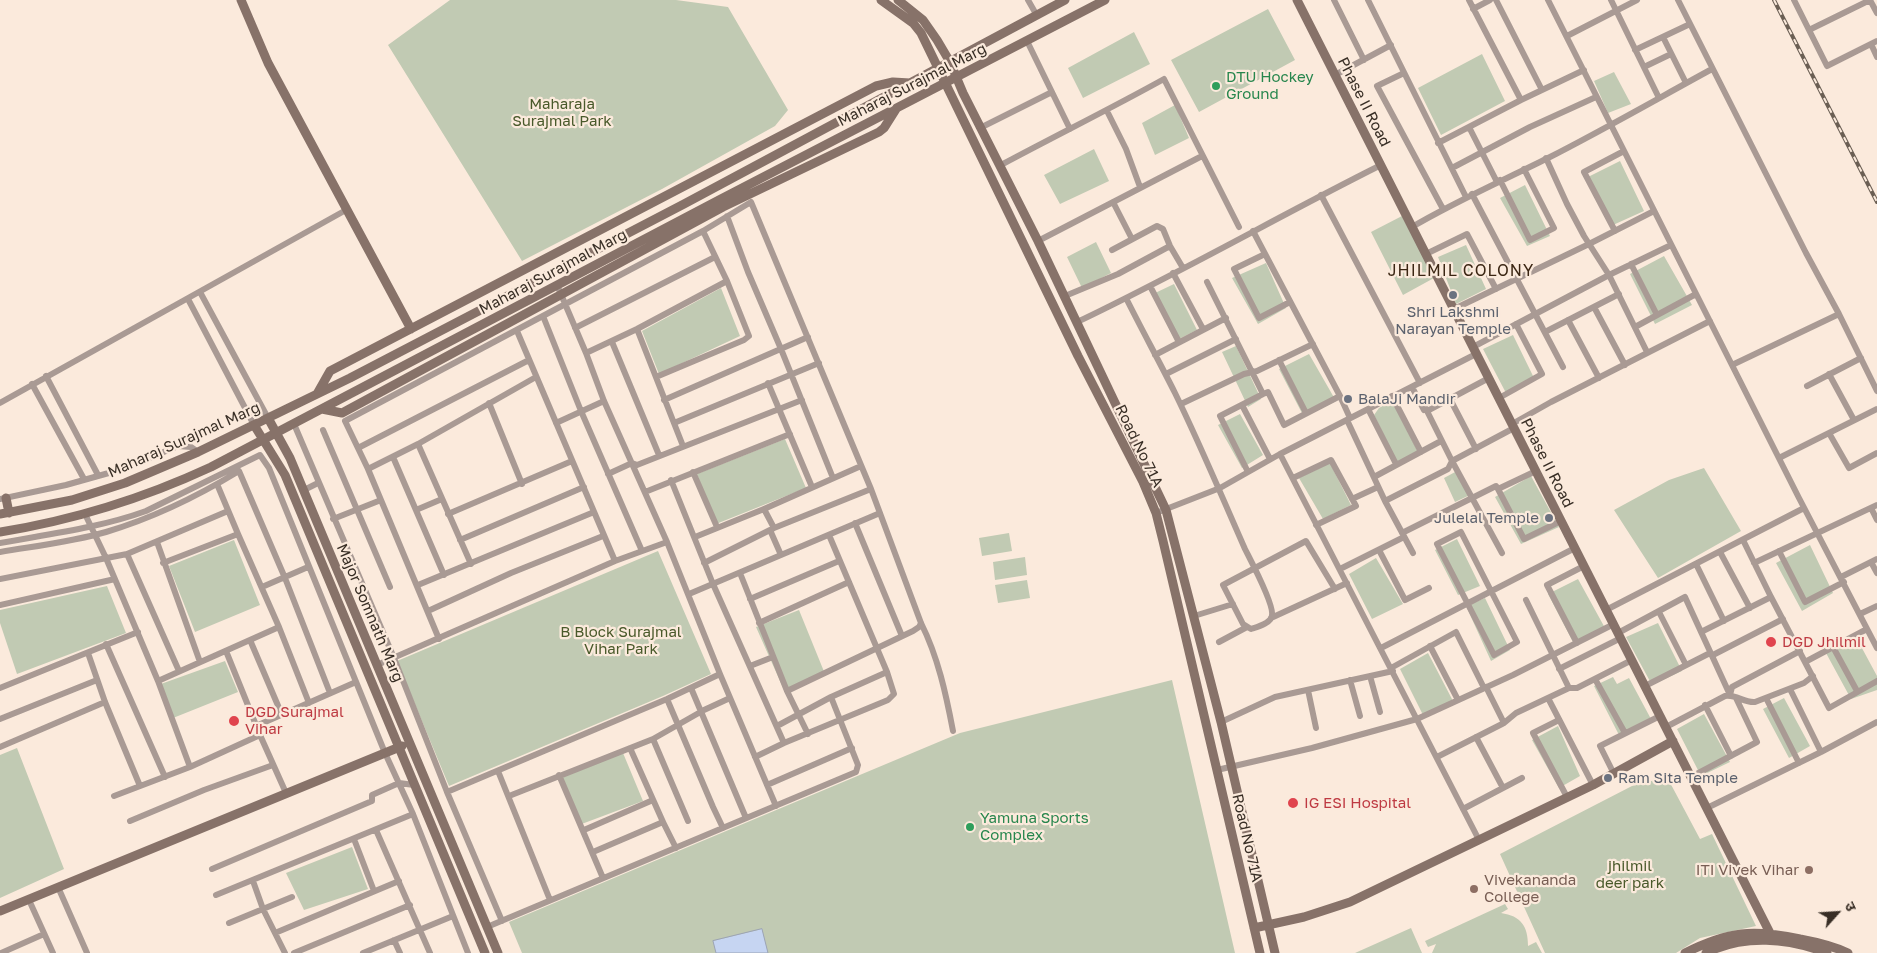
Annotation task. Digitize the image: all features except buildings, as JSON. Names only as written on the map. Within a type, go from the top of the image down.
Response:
[{"type":"street","points":[[241,0],[268,62],[411,330]]},
{"type":"street","name":"Road No 71A","points":[[881,0],[913,23],[921,33],[1078,356],[1144,482],[1156,513],[1260,953]]},
{"type":"street","name":"Road No 71A","points":[[898,0],[923,20],[950,62],[956,78],[1065,296],[1166,510],[1221,722],[1276,953]]},
{"type":"street","points":[[1028,0],[1036,14]]},
{"type":"street","name":"Maharaj Surajmal Marg","points":[[4,513],[72,500],[116,486],[198,452],[254,425],[547,275],[1065,0]]},
{"type":"street","name":"Maharaj Surajmal Marg","points":[[0,532],[34,527],[85,514],[131,501],[177,483],[275,434],[557,285],[880,132],[896,109],[1105,0]]},
{"type":"street","name":"Phase II Road","points":[[1297,0],[1707,808],[1770,936]]},
{"type":"street","points":[[1334,0],[1364,60]]},
{"type":"street","points":[[1368,0],[1438,143],[1536,314],[1563,367]]},
{"type":"street","points":[[1469,0],[1521,100]]},
{"type":"street","points":[[1474,8],[1490,0]]},
{"type":"street","points":[[1496,0],[1542,90]]},
{"type":"street","points":[[1548,0],[1804,508],[1877,648]]},
{"type":"street","points":[[1611,0],[1659,98]]},
{"type":"street","points":[[1567,36],[1637,0]]},
{"type":"street","points":[[1678,0],[1806,253],[1840,314],[1877,391]]},
{"type":"street","points":[[1794,0],[1827,66],[1874,42],[1877,57]]},
{"type":"street","points":[[1809,30],[1870,0],[1877,13]]},
{"type":"street","points":[[1635,50],[1690,24]]},
{"type":"street","points":[[1663,37],[1686,83]]},
{"type":"street","points":[[1027,41],[1070,128]]},
{"type":"street","points":[[1335,75],[1391,45]]},
{"type":"street","points":[[1644,67],[1671,54]]},
{"type":"street","points":[[1412,227],[1443,209],[1610,125],[1712,69]]},
{"type":"street","points":[[1438,143],[1584,70]]},
{"type":"street","points":[[1404,72],[1377,86],[1443,209]]},
{"type":"street","points":[[1001,165],[1070,128],[1107,111],[1164,79],[1240,227]]},
{"type":"street","name":"Maharaj Surajmal Marg","points":[[317,394],[330,371],[876,86],[893,82],[911,83]]},
{"type":"street","points":[[982,127],[1052,92]]},
{"type":"street","points":[[1452,168],[1481,152],[1596,97]]},
{"type":"street","points":[[1107,111],[1126,149],[1140,187]]},
{"type":"street","points":[[1469,127],[1530,240],[1554,228],[1524,169]]},
{"type":"street","points":[[1614,231],[1584,172],[1624,151]]},
{"type":"street","points":[[1038,241],[1202,156]]},
{"type":"street","points":[[1546,158],[1567,204],[1609,275],[1647,352]]},
{"type":"street","points":[[1077,322],[1150,286],[1321,194],[1381,165]]},
{"type":"street","points":[[1321,194],[1420,383]]},
{"type":"street","points":[[322,409],[342,413],[723,208],[751,202],[880,512],[921,623],[932,645],[948,701],[953,731]]},
{"type":"street","points":[[1113,202],[1132,239]]},
{"type":"street","points":[[439,638],[382,500],[345,421],[517,331],[703,230],[723,208]]},
{"type":"street","points":[[723,208],[834,478]]},
{"type":"street","points":[[0,403],[346,210]]},
{"type":"street","points":[[1454,309],[1517,280],[1654,211]]},
{"type":"street","points":[[1112,250],[1160,226],[1183,268]]},
{"type":"street","points":[[656,377],[749,336],[727,281],[703,230]]},
{"type":"street","points":[[1253,231],[1340,396],[1378,487],[1413,553]]},
{"type":"street","points":[[1426,254],[1467,234],[1496,289]]},
{"type":"street","points":[[1156,513],[1220,488],[1270,459],[1420,383],[1516,324],[1671,245]]},
{"type":"street","points":[[1065,296],[1118,274],[1170,246]]},
{"type":"street","points":[[1266,254],[1234,269],[1259,318],[1290,302]]},
{"type":"street","points":[[575,328],[715,257]]},
{"type":"street","points":[[541,262],[547,275]]},
{"type":"street","points":[[1632,264],[1657,315]]},
{"type":"street","points":[[1173,273],[1203,329]]},
{"type":"street","points":[[586,353],[612,342],[727,281]]},
{"type":"street","points":[[1207,282],[1263,394]]},
{"type":"street","points":[[557,285],[604,401],[689,594],[720,674],[776,806]]},
{"type":"street","points":[[1150,286],[1178,342]]},
{"type":"street","name":"Major Somnath Marg","points":[[200,292],[275,434],[290,458],[498,953]]},
{"type":"street","points":[[1545,332],[1619,294]]},
{"type":"street","points":[[1635,327],[1696,294]]},
{"type":"street","points":[[1126,298],[1181,404],[1220,488],[1268,600],[1273,614],[1271,618]]},
{"type":"street","name":"Major Somnath Marg","points":[[188,299],[262,440],[285,475],[485,953]]},
{"type":"street","points":[[1594,307],[1625,365]]},
{"type":"street","points":[[1732,366],[1840,314]]},
{"type":"street","points":[[543,316],[581,411],[642,551]]},
{"type":"street","points":[[1155,355],[1226,318]]},
{"type":"street","points":[[1568,320],[1599,378]]},
{"type":"street","points":[[1385,501],[1448,469],[1452,461],[1476,449],[1551,402],[1710,321]]},
{"type":"street","points":[[1499,398],[1542,374],[1516,324]]},
{"type":"street","points":[[637,329],[683,446]]},
{"type":"street","points":[[517,331],[615,561]]},
{"type":"street","points":[[664,400],[808,337]]},
{"type":"street","points":[[1166,374],[1236,339]]},
{"type":"street","points":[[612,342],[659,455]]},
{"type":"street","points":[[1181,404],[1313,344]]},
{"type":"street","points":[[1807,386],[1861,358]]},
{"type":"street","points":[[358,448],[529,360]]},
{"type":"street","points":[[1279,360],[1306,413]]},
{"type":"street","points":[[674,423],[819,363]]},
{"type":"street","points":[[1829,374],[1854,420]]},
{"type":"street","points":[[46,376],[98,475]]},
{"type":"street","points":[[368,469],[418,444],[536,377]]},
{"type":"street","points":[[1427,411],[1489,378]]},
{"type":"street","points":[[768,383],[812,486]]},
{"type":"street","points":[[32,384],[84,479]]},
{"type":"street","points":[[1412,387],[1424,410],[1426,409],[1441,441],[1502,553]]},
{"type":"street","points":[[1248,472],[1220,416],[1268,392],[1284,425],[1340,396]]},
{"type":"street","points":[[1392,396],[1421,452]]},
{"type":"street","points":[[1450,399],[1476,449]]},
{"type":"street","points":[[608,474],[632,463],[637,465],[802,400]]},
{"type":"street","points":[[556,423],[604,401]]},
{"type":"street","points":[[489,403],[522,484]]},
{"type":"street","points":[[1242,405],[1270,459]]},
{"type":"street","points":[[1368,409],[1396,464]]},
{"type":"street","points":[[1779,458],[1877,409]]},
{"type":"street","points":[[294,424],[394,658],[447,792],[502,921]]},
{"type":"street","points":[[323,430],[390,587]]},
{"type":"street","points":[[1830,433],[1849,468],[1877,454]]},
{"type":"street","points":[[645,492],[790,434]]},
{"type":"street","points":[[1374,477],[1441,441]]},
{"type":"street","points":[[418,444],[471,564]]},
{"type":"street","points":[[4,513],[3,498],[24,495],[123,469],[178,446],[191,447],[198,452]]},
{"type":"street","points":[[1280,454],[1479,840]]},
{"type":"street","points":[[0,543],[92,527],[146,511],[260,455],[269,468],[385,753],[413,814],[468,953]]},
{"type":"street","points":[[393,457],[444,575]]},
{"type":"street","points":[[1293,478],[1331,460],[1356,506],[1316,525]]},
{"type":"street","points":[[448,514],[572,461]]},
{"type":"street","points":[[695,537],[861,466]]},
{"type":"street","points":[[0,552],[115,529],[195,497],[239,471],[285,578],[330,693]]},
{"type":"street","points":[[1498,489],[1536,471]]},
{"type":"street","points":[[694,472],[717,527]]},
{"type":"street","points":[[671,480],[713,584],[784,743]]},
{"type":"street","points":[[304,490],[318,483]]},
{"type":"street","points":[[218,484],[309,703]]},
{"type":"street","points":[[1340,569],[1379,550],[1472,497],[1496,486],[1524,540],[1561,521]]},
{"type":"street","points":[[460,540],[584,487]]},
{"type":"street","points":[[1352,499],[1378,487]]},
{"type":"street","points":[[704,562],[772,529],[870,488]]},
{"type":"street","points":[[416,510],[442,499]]},
{"type":"street","points":[[333,519],[382,500]]},
{"type":"street","points":[[1754,563],[1874,507],[1877,520]]},
{"type":"street","points":[[1606,610],[1804,508]]},
{"type":"street","points":[[764,509],[781,555]]},
{"type":"street","points":[[0,579],[127,554],[228,511]]},
{"type":"street","points":[[418,585],[594,512]]},
{"type":"street","points":[[689,594],[880,512]]},
{"type":"street","points":[[85,514],[138,632],[190,767]]},
{"type":"street","points":[[855,523],[902,636]]},
{"type":"street","points":[[1461,532],[1517,642],[1494,655],[1467,603],[1436,544],[1461,532]]},
{"type":"street","points":[[164,563],[238,534]]},
{"type":"street","points":[[755,758],[784,743],[890,698],[894,691],[829,535]]},
{"type":"street","points":[[428,611],[511,573],[604,536]]},
{"type":"street","points":[[1743,540],[1829,708],[1877,681]]},
{"type":"street","points":[[1247,628],[1243,624],[1223,585],[1306,541],[1335,588]]},
{"type":"street","points":[[157,542],[200,662]]},
{"type":"street","points":[[377,665],[615,561],[667,542]]},
{"type":"street","points":[[1381,648],[1490,590],[1575,548]]},
{"type":"street","points":[[1379,550],[1405,600],[1429,588]]},
{"type":"street","points":[[1779,551],[1805,602],[1874,560],[1877,573]]},
{"type":"street","points":[[1720,552],[1750,608]]},
{"type":"street","points":[[127,554],[179,671]]},
{"type":"street","points":[[750,599],[839,561]]},
{"type":"street","points":[[1696,564],[1724,621]]},
{"type":"street","points":[[1577,642],[1547,585],[1584,566]]},
{"type":"street","points":[[262,587],[308,567]]},
{"type":"street","points":[[740,572],[787,691],[808,734]]},
{"type":"street","points":[[0,605],[114,579]]},
{"type":"street","points":[[759,623],[849,582]]},
{"type":"street","points":[[1219,642],[1247,628],[1258,627],[1271,618],[1347,583]]},
{"type":"street","points":[[1701,632],[1771,597]]},
{"type":"street","points":[[1559,669],[1617,632],[1686,598],[1710,653],[1757,742],[1691,778]]},
{"type":"street","points":[[1526,600],[1569,688]]},
{"type":"street","points":[[1194,616],[1233,604]]},
{"type":"street","points":[[1860,614],[1877,606]]},
{"type":"street","points":[[1659,612],[1686,665]]},
{"type":"street","points":[[1645,686],[1710,653],[1713,655],[1783,619]]},
{"type":"street","points":[[787,691],[877,649],[919,627],[921,623]]},
{"type":"street","points":[[158,681],[279,627]]},
{"type":"street","points":[[1805,662],[1867,628]]},
{"type":"street","points":[[0,688],[138,632]]},
{"type":"street","points":[[1221,722],[1275,697],[1370,676],[1392,669],[1456,632],[1504,722]]},
{"type":"street","points":[[1217,770],[1309,749],[1417,719],[1485,688],[1577,642],[1617,632]]},
{"type":"street","points":[[250,640],[282,715]]},
{"type":"street","points":[[106,644],[165,777]]},
{"type":"street","points":[[1430,646],[1458,700]]},
{"type":"street","points":[[1833,647],[1857,691]]},
{"type":"street","points":[[226,651],[256,726],[286,793]]},
{"type":"street","points":[[1733,696],[1732,687],[1800,651]]},
{"type":"street","points":[[88,653],[104,702],[140,786]]},
{"type":"street","points":[[750,666],[773,657]]},
{"type":"street","points":[[1438,758],[1504,722],[1516,713],[1569,688],[1578,688],[1632,660]]},
{"type":"street","points":[[777,726],[831,697],[887,672]]},
{"type":"street","points":[[447,792],[667,699],[720,674]]},
{"type":"street","points":[[1370,676],[1380,712]]},
{"type":"street","points":[[1666,727],[1718,698],[1733,696],[1749,703],[1790,689],[1804,683],[1813,676]]},
{"type":"street","points":[[1595,679],[1625,733]]},
{"type":"street","points":[[0,719],[97,680]]},
{"type":"street","points":[[1350,680],[1360,716]]},
{"type":"street","points":[[256,726],[356,682]]},
{"type":"street","points":[[691,688],[746,818]]},
{"type":"street","points":[[1790,689],[1821,752]]},
{"type":"street","points":[[1308,690],[1316,728]]},
{"type":"street","points":[[487,927],[856,772],[858,765],[831,697]]},
{"type":"street","points":[[509,796],[654,739],[730,698]]},
{"type":"street","points":[[1548,698],[1593,785]]},
{"type":"street","points":[[1766,698],[1799,762]]},
{"type":"street","points":[[667,699],[723,828]]},
{"type":"street","points":[[0,747],[104,702]]},
{"type":"street","points":[[1705,706],[1731,756]]},
{"type":"street","points":[[1614,774],[1600,746],[1660,716]]},
{"type":"street","points":[[1560,720],[1533,733],[1567,797]]},
{"type":"street","points":[[1707,808],[1877,722]]},
{"type":"street","points":[[114,796],[190,767],[260,735]]},
{"type":"street","points":[[1476,737],[1503,788]]},
{"type":"street","points":[[654,739],[688,821]]},
{"type":"street","points":[[1254,928],[1313,914],[1350,902],[1593,785],[1673,741]]},
{"type":"street","points":[[0,912],[410,743]]},
{"type":"street","points":[[630,748],[676,848]]},
{"type":"street","points":[[767,785],[852,748]]},
{"type":"street","points":[[130,821],[204,790],[273,765]]},
{"type":"street","points":[[498,771],[550,900]]},
{"type":"street","points":[[559,775],[603,878]]},
{"type":"street","points":[[1463,809],[1522,778]]},
{"type":"street","points":[[212,869],[372,801],[372,795],[399,783],[414,786]]},
{"type":"street","points":[[584,830],[653,800]]},
{"type":"street","points":[[216,895],[413,814]]},
{"type":"street","points":[[593,852],[663,822]]},
{"type":"street","points":[[376,830],[430,953]]},
{"type":"street","points":[[354,839],[374,891]]},
{"type":"street","points":[[253,881],[263,909],[284,953]]},
{"type":"street","points":[[275,933],[399,881]]},
{"type":"street","points":[[58,887],[87,953]]},
{"type":"street","points":[[229,923],[292,897]]},
{"type":"street","points":[[29,900],[53,953]]},
{"type":"street","points":[[294,953],[410,905]]},
{"type":"street","points":[[363,953],[452,916]]},
{"type":"street","points":[[1685,953],[1708,942],[1748,932],[1811,941],[1848,953]]},
{"type":"street","points":[[0,953],[44,934]]},
{"type":"street","points":[[1706,953],[1770,936],[1809,946],[1827,953]]},
{"type":"street","points":[[394,940],[400,953]]},
{"type":"green space","name":"Maharaja Surajmal Park","points":[[450,0],[676,0],[728,7],[788,110],[775,126],[662,189],[522,261],[388,45]]},
{"type":"green space","name":"DTU Hockey Ground","points":[[1268,9],[1295,60],[1199,112],[1171,60]]},
{"type":"green space","points":[[1134,32],[1150,64],[1083,98],[1068,68]]},
{"type":"green space","points":[[1482,54],[1505,101],[1441,135],[1418,88]]},
{"type":"green space","points":[[1614,72],[1631,104],[1608,113],[1594,81]]},
{"type":"green space","points":[[1175,105],[1189,138],[1155,155],[1142,123]]},
{"type":"green space","points":[[1094,149],[1109,181],[1060,204],[1044,175]]},
{"type":"green space","points":[[1620,161],[1644,211],[1613,225],[1588,177]]},
{"type":"green space","points":[[1525,185],[1550,236],[1527,246],[1500,198]]},
{"type":"green space","points":[[1402,216],[1434,278],[1403,295],[1371,232]]},
{"type":"green space","points":[[1096,242],[1111,273],[1082,288],[1067,257]]},
{"type":"green space","points":[[1466,245],[1486,289],[1456,304],[1438,257]]},
{"type":"green space","points":[[1664,256],[1692,305],[1655,324],[1630,274]]},
{"type":"green space","points":[[1266,263],[1286,308],[1258,324],[1232,278]]},
{"type":"green space","points":[[1174,284],[1197,330],[1175,341],[1153,294]]},
{"type":"green space","points":[[721,288],[740,336],[659,374],[642,331]]},
{"type":"green space","points":[[1513,335],[1534,378],[1506,393],[1483,349]]},
{"type":"green space","points":[[1236,346],[1261,399],[1248,407],[1222,352]]},
{"type":"green space","points":[[1309,354],[1336,401],[1304,417],[1279,369]]},
{"type":"green space","points":[[1392,401],[1418,452],[1397,462],[1374,415],[1379,408]]},
{"type":"green space","points":[[1240,414],[1263,455],[1242,468],[1218,425]]},
{"type":"green space","points":[[785,439],[806,488],[716,524],[697,474]]},
{"type":"green space","points":[[1330,463],[1351,505],[1323,519],[1299,478]]},
{"type":"green space","points":[[1704,468],[1741,531],[1658,578],[1614,510],[1669,480]]},
{"type":"green space","points":[[1457,471],[1470,495],[1455,502],[1444,478]]},
{"type":"green space","points":[[1531,476],[1559,527],[1521,544],[1495,497]]},
{"type":"green space","points":[[1009,533],[1012,551],[982,556],[979,538]]},
{"type":"green space","points":[[1457,539],[1480,586],[1458,595],[1435,550]]},
{"type":"green space","points":[[234,540],[260,605],[195,632],[169,566]]},
{"type":"green space","points":[[1810,545],[1833,593],[1802,611],[1776,563]]},
{"type":"green space","name":"B Block Surajmal Vihar Park","points":[[658,551],[711,674],[449,786],[397,661]]},
{"type":"green space","points":[[1025,557],[1027,575],[995,580],[993,562]]},
{"type":"green space","points":[[1376,558],[1403,604],[1372,619],[1349,574]]},
{"type":"green space","points":[[1578,579],[1605,628],[1573,642],[1548,594]]},
{"type":"green space","points":[[1027,580],[1030,598],[998,603],[995,585]]},
{"type":"green space","points":[[107,586],[126,633],[17,674],[0,623],[0,610]]},
{"type":"green space","points":[[1485,598],[1510,650],[1491,661],[1466,606]]},
{"type":"green space","points":[[799,610],[825,674],[784,690],[756,627]]},
{"type":"green space","points":[[1658,623],[1682,671],[1652,685],[1626,637]]},
{"type":"green space","points":[[1856,637],[1877,676],[1877,690],[1851,699],[1826,653]]},
{"type":"green space","points":[[1428,653],[1454,703],[1424,717],[1400,669]]},
{"type":"green space","points":[[225,661],[238,692],[173,718],[158,685]]},
{"type":"green space","points":[[1613,677],[1617,684],[1629,678],[1651,719],[1619,735],[1594,686]]},
{"type":"green space","name":"Yamuna Sports Complex","points":[[1172,680],[1235,953],[522,953],[509,922],[960,733]]},
{"type":"green space","points":[[1784,698],[1810,746],[1789,758],[1763,709]]},
{"type":"green space","points":[[1704,714],[1730,762],[1701,776],[1677,729]]},
{"type":"green space","points":[[1558,726],[1580,776],[1559,788],[1532,740]]},
{"type":"green space","points":[[17,748],[64,869],[0,898],[0,755]]},
{"type":"green space","points":[[623,753],[643,801],[579,825],[558,779]]},
{"type":"green space","name":"jhilmil deer park","points":[[1667,777],[1700,839],[1712,834],[1756,926],[1700,938],[1676,953],[1545,953],[1500,854],[1632,786]]},
{"type":"green space","points":[[352,847],[368,889],[304,910],[286,873]]},
{"type":"green space","points":[[1505,904],[1508,909],[1501,913],[1518,919],[1527,933],[1528,946],[1536,942],[1542,953],[1432,953],[1436,944],[1428,947],[1425,941]]},
{"type":"green space","points":[[1411,928],[1422,953],[1355,953]]},
{"type":"water","points":[[762,929],[768,953],[716,953],[713,941]]},
{"type":"railway","points":[[1774,0],[1877,202]]},
{"type":"place","name":"DTU Hockey Ground","points":[[1216,86]]},
{"type":"place","name":"Shri Lakshmi Narayan Temple","points":[[1453,295]]},
{"type":"place","name":"BalaJi Mandir","points":[[1348,399]]},
{"type":"place","name":"Julelal Temple","points":[[1549,518]]},
{"type":"place","name":"DGD Jhilmil","points":[[1771,642]]},
{"type":"place","name":"DGD Surajmal Vihar","points":[[234,721]]},
{"type":"place","name":"Ram Sita Temple","points":[[1608,778]]},
{"type":"place","name":"IG ESI Hospital","points":[[1293,803]]},
{"type":"place","name":"Yamuna Sports Complex","points":[[970,827]]},
{"type":"place","name":"ITI Vivek Vihar","points":[[1809,870]]},
{"type":"place","name":"Vivekananda College","points":[[1474,889]]},
{"type":"district","name":"JHILMIL COLONY","points":[[1461,271]]}]
